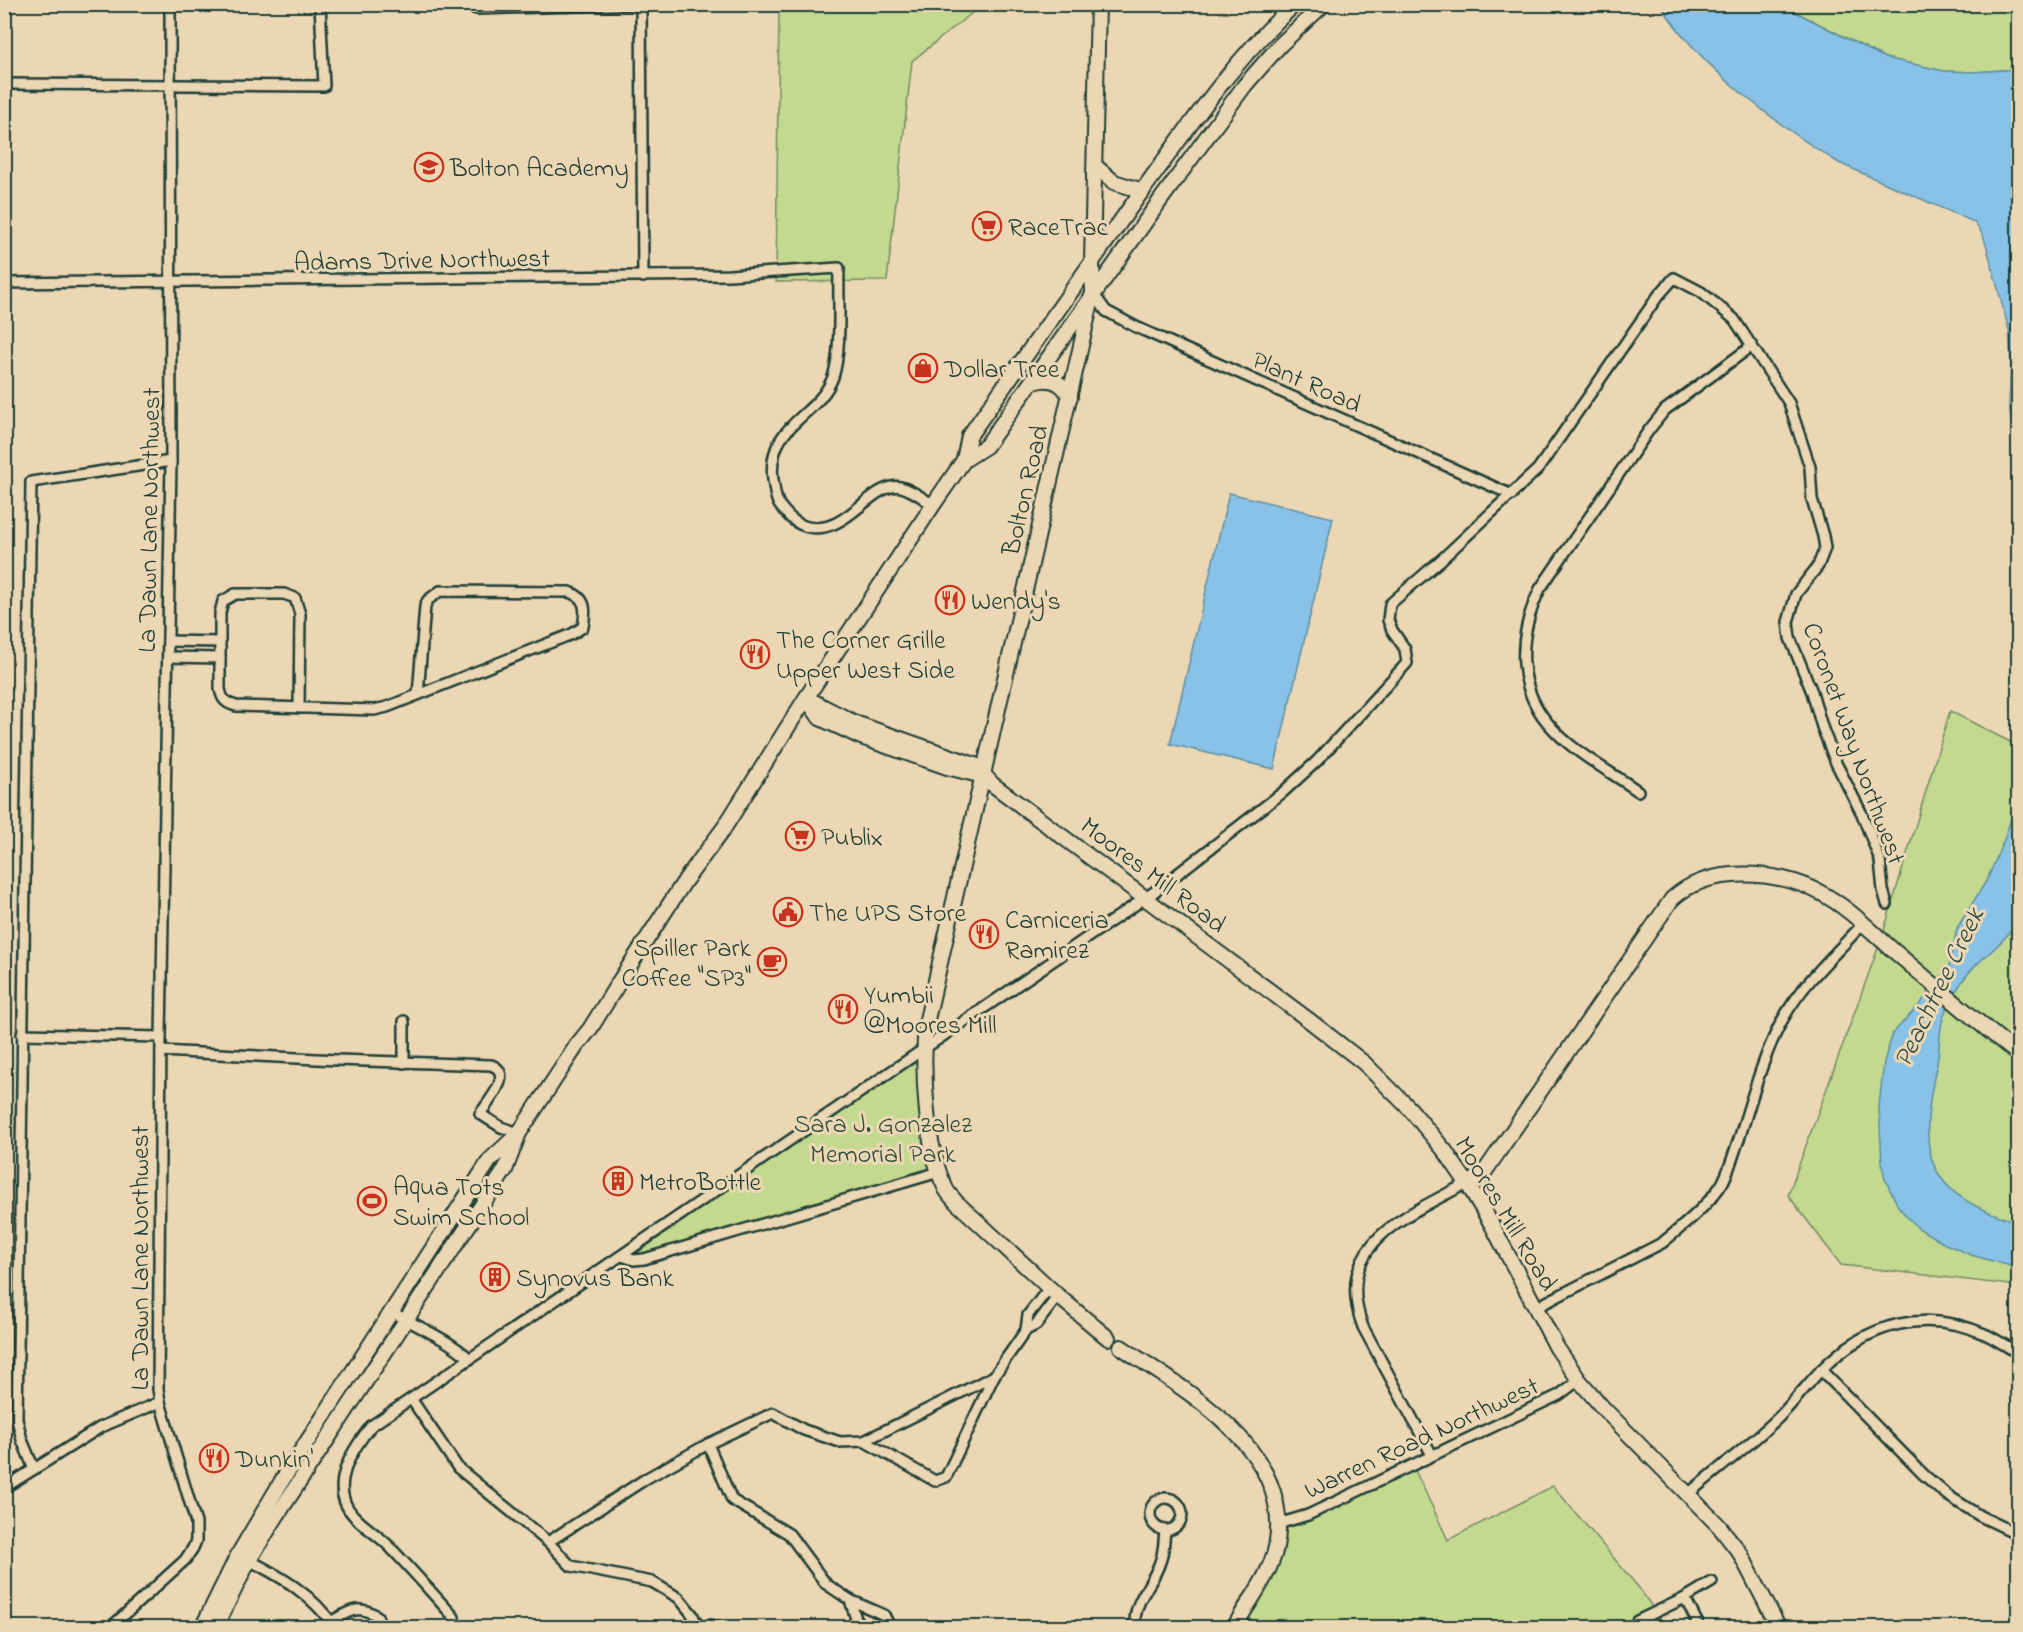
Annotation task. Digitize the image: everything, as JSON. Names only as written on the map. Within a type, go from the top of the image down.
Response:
[{"type":"street","name":"La Dawn Lane Northwest","points":[[110,1628],[182,1562],[193,1548],[197,1534],[160,1402],[161,1037],[171,461],[170,4]]},
{"type":"street","points":[[4,84],[324,86],[320,4]]},
{"type":"street","points":[[460,4],[477,9],[641,5],[643,277]]},
{"type":"street","name":"Bolton Road","points":[[1098,4],[1092,261],[1094,293],[926,1024],[924,1051],[928,1115],[939,1172],[945,1189],[956,1202],[1054,1292],[1108,1338]]},
{"type":"street","points":[[215,1628],[244,1557],[304,1473],[505,1170],[519,1133],[590,1029],[686,879],[724,828],[806,698],[964,460],[969,436],[1092,261],[1223,82],[1259,39],[1295,4]]},
{"type":"street","points":[[964,460],[986,446],[1245,85],[1280,45],[1324,4]]},
{"type":"street","points":[[1095,166],[1114,182],[1143,191]]},
{"type":"street","name":"Adams Drive Northwest","points":[[4,283],[643,277],[729,275],[838,268],[837,364],[832,381],[821,396],[779,441],[774,457],[773,473],[777,501],[793,521],[807,527],[822,528],[838,523],[888,488],[901,487],[933,505]]},
{"type":"street","name":"Coronet Way Northwest","points":[[454,1617],[387,1544],[353,1515],[345,1502],[342,1483],[349,1459],[371,1426],[924,1051],[1145,898],[1230,836],[1282,793],[1317,761],[1407,663],[1405,649],[1388,620],[1389,604],[1443,558],[1538,469],[1658,296],[1674,278],[1701,292],[1734,319],[1790,403],[1810,467],[1812,499],[1825,548],[1818,566],[1796,594],[1788,621],[1790,638],[1812,692],[1836,764],[1863,814],[1880,860],[1887,904]]},
{"type":"street","name":"Plant Road","points":[[1094,293],[1106,311],[1136,327],[1512,495]]},
{"type":"street","points":[[1638,791],[1566,742],[1545,720],[1532,694],[1523,656],[1524,634],[1530,610],[1540,589],[1665,410],[1752,346]]},
{"type":"street","points":[[1031,382],[1047,379],[1061,383],[1070,397]]},
{"type":"street","points":[[34,1469],[21,1440],[17,1419],[31,482],[171,461]]},
{"type":"street","points":[[299,708],[300,614],[295,598],[284,594],[235,594],[224,601],[219,613],[219,689],[226,703],[236,706],[299,708],[374,710],[387,707],[572,634],[583,627],[584,603],[578,595],[569,592],[440,591],[425,606],[418,694]]},
{"type":"street","points":[[168,641],[219,642]]},
{"type":"street","points":[[168,657],[219,658]]},
{"type":"street","name":"Moores Mill Road","points":[[806,698],[855,723],[975,765],[983,776],[1310,1021],[1364,1063],[1392,1089],[1419,1118],[1467,1183],[1491,1223],[1557,1348],[1579,1380],[1603,1408],[1719,1526],[1740,1553],[1779,1628]]},
{"type":"street","points":[[1432,1455],[1363,1327],[1356,1305],[1356,1282],[1364,1256],[1383,1231],[1481,1177],[1672,899],[1682,889],[1699,881],[1754,874],[1781,877],[1822,893],[1863,924],[1953,1002],[2019,1054]]},
{"type":"street","points":[[1535,1308],[1662,1243],[1680,1229],[1715,1193],[1728,1172],[1763,1065],[1783,1018],[1818,972],[1863,924]]},
{"type":"street","points":[[404,1021],[404,1063]]},
{"type":"street","points":[[21,1034],[161,1037]]},
{"type":"street","points":[[161,1052],[491,1065],[497,1067],[501,1073],[501,1080],[480,1114],[501,1127],[519,1133]]},
{"type":"street","points":[[202,1628],[244,1557],[283,1479],[490,1160],[519,1133]]},
{"type":"street","points":[[622,1256],[634,1260],[645,1259],[939,1172]]},
{"type":"street","points":[[864,1441],[935,1481],[946,1477],[994,1376],[1026,1330],[1036,1325],[1054,1292]]},
{"type":"street","points":[[392,1312],[454,1344],[470,1359]]},
{"type":"street","points":[[1688,1494],[1776,1420],[1821,1370],[1856,1342],[1879,1329],[1909,1321],[1941,1322],[1986,1335],[2019,1353]]},
{"type":"street","points":[[1121,1347],[1185,1390],[1238,1433],[1251,1449],[1269,1480],[1276,1502],[1278,1524],[1276,1548],[1268,1569],[1234,1628]]},
{"type":"street","points":[[1821,1370],[1923,1474],[1947,1495],[1980,1516],[2019,1533]]},
{"type":"street","points":[[548,1542],[647,1478],[708,1444],[773,1413],[804,1430],[840,1442],[864,1441],[994,1376]]},
{"type":"street","name":"Warren Road Northwest","points":[[1278,1524],[1308,1515],[1558,1395],[1579,1380]]},
{"type":"street","points":[[412,1400],[458,1468],[548,1542],[571,1566],[652,1582],[679,1598],[692,1614],[696,1627],[709,1625],[725,1628]]},
{"type":"street","points":[[4,1488],[101,1427],[160,1402]]},
{"type":"street","points":[[708,1444],[732,1500],[789,1534],[826,1584],[850,1600],[884,1615],[888,1623],[887,1628]]},
{"type":"street","points":[[1135,1628],[1136,1607],[1160,1564],[1165,1530]]},
{"type":"street","points":[[244,1557],[296,1587],[333,1624],[356,1609],[368,1610],[377,1616],[381,1628]]},
{"type":"street","points":[[1637,1621],[1712,1582]]},
{"type":"street","points":[[1685,1598],[1700,1628]]},
{"type":"street","points":[[850,1600],[856,1619],[862,1628]]},
{"type":"green space","points":[[779,5],[982,5],[912,61],[887,281],[776,282]]},
{"type":"green space","points":[[1782,5],[2018,5],[2018,69],[1974,72],[1944,71],[1885,58]]},
{"type":"green space","points":[[1950,711],[2018,746],[2018,1286],[1841,1265],[1788,1195],[1882,937]]},
{"type":"green space","name":"Sara J. Gonzalez Memorial Park","points":[[924,1051],[939,1172],[629,1259]]},
{"type":"green space","points":[[1413,1466],[1448,1540],[1553,1486],[1639,1588],[1666,1627],[1226,1628],[1236,1607],[1260,1572],[1273,1545],[1273,1521],[1304,1521]]},
{"type":"water","points":[[1661,5],[1782,5],[1885,58],[1944,71],[1974,72],[2018,69],[2018,451],[2009,404],[2011,360],[2009,330],[1986,244],[1974,222],[1839,163],[1791,131],[1741,93],[1718,72],[1677,28]]},
{"type":"water","points":[[1229,493],[1333,518],[1274,769],[1170,744]]},
{"type":"water","name":"Peachtree Creek","points":[[2018,797],[2018,917],[2005,938],[1966,976],[1943,1017],[1928,1122],[1929,1146],[1934,1166],[1945,1183],[1962,1198],[1986,1211],[2018,1222],[2018,1268],[1971,1255],[1943,1243],[1918,1228],[1907,1217],[1898,1206],[1885,1179],[1882,1165],[1879,1106],[1884,1062],[1893,1033],[1921,1003],[1949,967],[1957,928],[1988,878]]},
{"type":"place","name":"Bolton Academy","points":[[429,167]]},
{"type":"place","name":"RaceTrac","points":[[987,226]]},
{"type":"place","name":"Dollar Tree","points":[[923,368]]},
{"type":"place","name":"Wendy's","points":[[950,600]]},
{"type":"place","name":"The Corner Grille Upper West Side","points":[[755,654]]},
{"type":"place","name":"Publix","points":[[800,836]]},
{"type":"place","name":"The UPS Store","points":[[788,912]]},
{"type":"place","name":"Carniceria Ramirez","points":[[984,934]]},
{"type":"place","name":"Spiller Park Coffee \"SP3\"","points":[[772,962]]},
{"type":"place","name":"Yumbii @Moores Mill","points":[[843,1009]]},
{"type":"place","name":"MetroBottle","points":[[618,1181]]},
{"type":"place","name":"Aqua Tots Swim School","points":[[372,1201]]},
{"type":"place","name":"Synovus Bank","points":[[495,1277]]},
{"type":"place","name":"Dunkin'","points":[[214,1458]]}]
